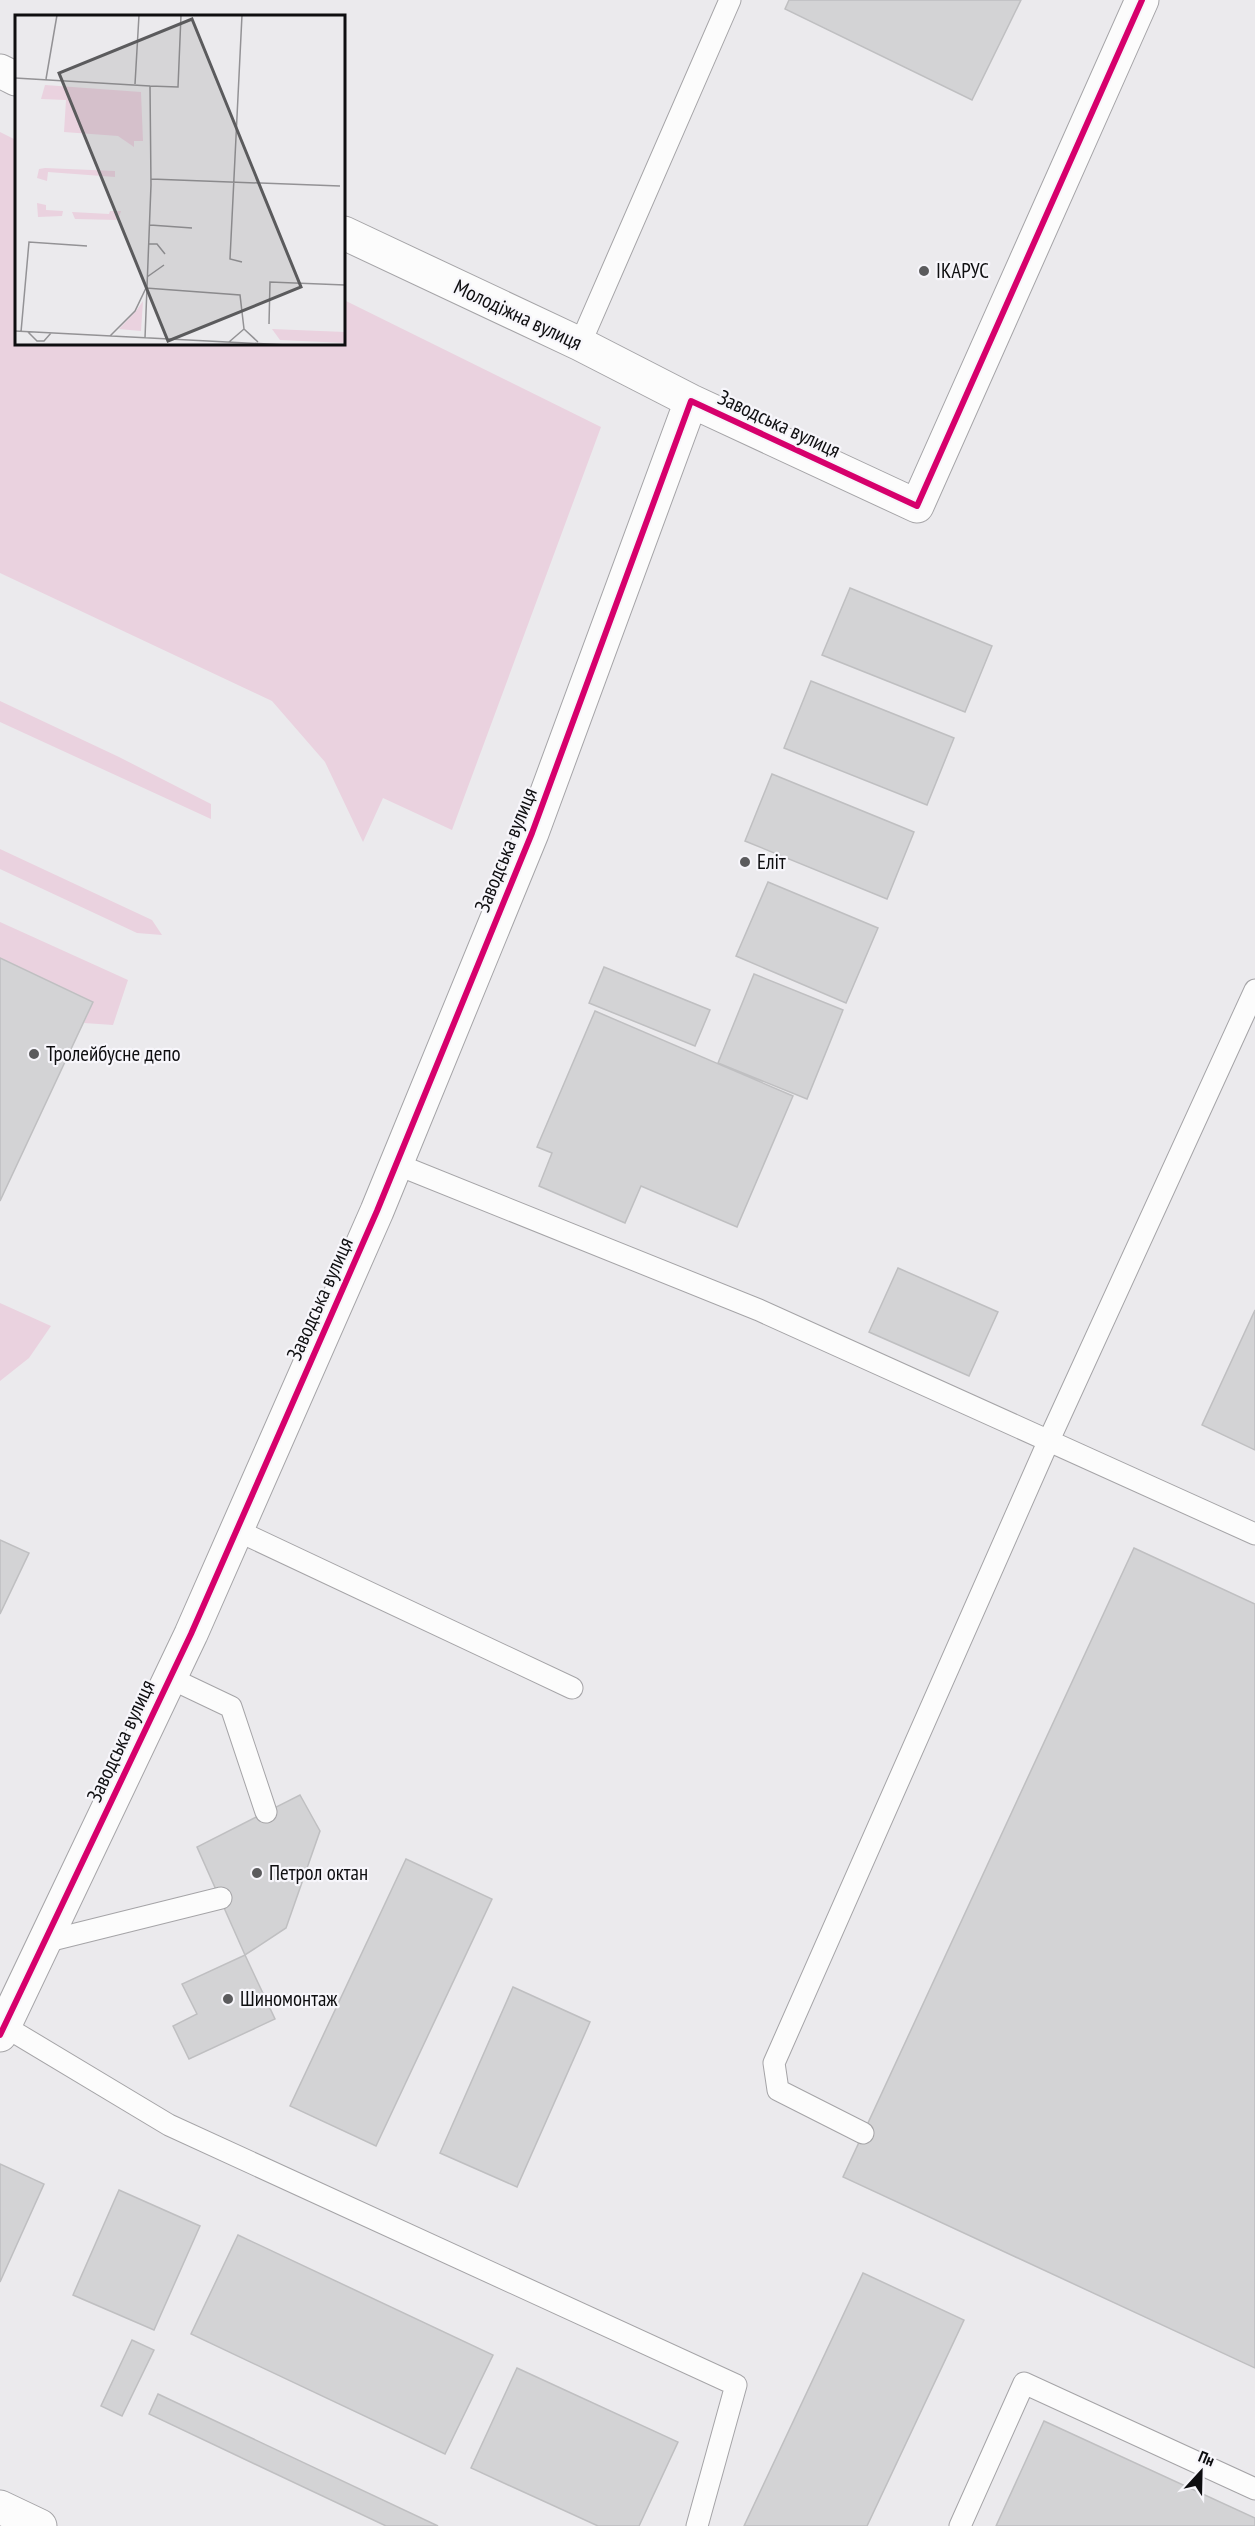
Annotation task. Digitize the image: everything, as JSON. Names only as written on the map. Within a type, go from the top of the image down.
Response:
[{"type":"street","name":"Заводська вулиця","points":[[1,2030],[170,1678],[396,1164],[532,833],[691,401],[917,506],[1142,0]]},
{"type":"street","points":[[0,71],[15,78]]},
{"type":"street","name":"Молодіжна вулиця","points":[[345,233],[580,344],[691,401]]},
{"type":"street","points":[[0,2507],[40,2526]]},
{"type":"lane","points":[[580,344],[730,0]]},
{"type":"lane","points":[[863,2133],[778,2090],[774,2063],[1049,1440],[1255,990]]},
{"type":"lane","points":[[396,1164],[759,1310],[1255,1534]]},
{"type":"lane","points":[[236,1530],[572,1688]]},
{"type":"lane","points":[[170,1678],[231,1707],[266,1812]]},
{"type":"lane","points":[[44,1942],[221,1898]]},
{"type":"lane","points":[[1,2030],[169,2125],[736,2385],[697,2526]]},
{"type":"lane","points":[[960,2526],[1024,2383],[1255,2489]]},
{"type":"shaded area","points":[[0,132],[15,140],[15,345],[345,345],[345,300],[601,427],[452,830],[383,798],[363,842],[325,762],[272,701],[0,573]]},
{"type":"shaded area","points":[[0,701],[119,757],[211,804],[211,819],[0,722]]},
{"type":"shaded area","points":[[0,849],[152,920],[162,935],[137,933],[0,869]]},
{"type":"shaded area","points":[[0,922],[128,980],[113,1025],[84,1023],[93,1002],[0,958]]},
{"type":"shaded area","points":[[0,1303],[51,1326],[29,1358],[0,1381]]},
{"type":"building","points":[[789,0],[1021,0],[972,100],[785,9]]},
{"type":"building","points":[[850,588],[992,646],[965,712],[822,655]]},
{"type":"building","points":[[811,681],[954,738],[927,805],[784,748]]},
{"type":"building","points":[[772,774],[914,832],[887,899],[745,841]]},
{"type":"building","points":[[768,882],[878,928],[846,1003],[736,956]]},
{"type":"building","name":"Тролейбусне депо","points":[[0,958],[93,1002],[0,1201]]},
{"type":"building","points":[[604,967],[710,1010],[695,1046],[589,1003]]},
{"type":"building","points":[[754,974],[843,1010],[807,1099],[718,1063]]},
{"type":"building","points":[[595,1011],[793,1096],[737,1227],[641,1186],[625,1223],[539,1186],[552,1153],[537,1147]]},
{"type":"building","points":[[898,1268],[998,1312],[969,1376],[869,1332]]},
{"type":"building","points":[[1255,1310],[1255,1450],[1202,1425]]},
{"type":"building","points":[[0,1540],[29,1553],[0,1614]]},
{"type":"building","points":[[1134,1548],[1255,1604],[1255,2368],[843,2177]]},
{"type":"building","name":"Петрол октан","points":[[300,1795],[320,1831],[286,1928],[245,1955],[197,1847]]},
{"type":"building","points":[[406,1859],[492,1899],[376,2146],[290,2106]]},
{"type":"building","name":"Шиномонтаж","points":[[245,1955],[275,2019],[189,2059],[173,2026],[197,2014],[182,1984]]},
{"type":"building","points":[[513,1987],[590,2022],[517,2187],[440,2153]]},
{"type":"building","points":[[0,2164],[44,2184],[0,2282]]},
{"type":"building","points":[[119,2190],[200,2226],[154,2330],[73,2295]]},
{"type":"building","points":[[238,2235],[493,2355],[445,2454],[191,2334]]},
{"type":"building","points":[[863,2273],[964,2320],[867,2526],[744,2526]]},
{"type":"building","points":[[132,2340],[154,2350],[122,2416],[101,2406]]},
{"type":"building","points":[[517,2368],[678,2442],[639,2526],[598,2526],[471,2468]]},
{"type":"building","points":[[158,2394],[438,2526],[386,2526],[149,2414]]},
{"type":"building","points":[[1044,2421],[1255,2518],[1255,2526],[996,2526]]},
{"type":"cycle path","points":[[0,2035],[191,1634],[377,1211],[532,833],[691,401],[917,506],[1142,0]]},
{"type":"place","name":"ІКАРУС","points":[[924,271]]},
{"type":"place","name":"Еліт","points":[[745,862]]},
{"type":"place","name":"Тролейбусне депо","points":[[34,1054]]},
{"type":"place","name":"Петрол октан","points":[[257,1873]]},
{"type":"place","name":"Шиномонтаж","points":[[228,1999]]}]
